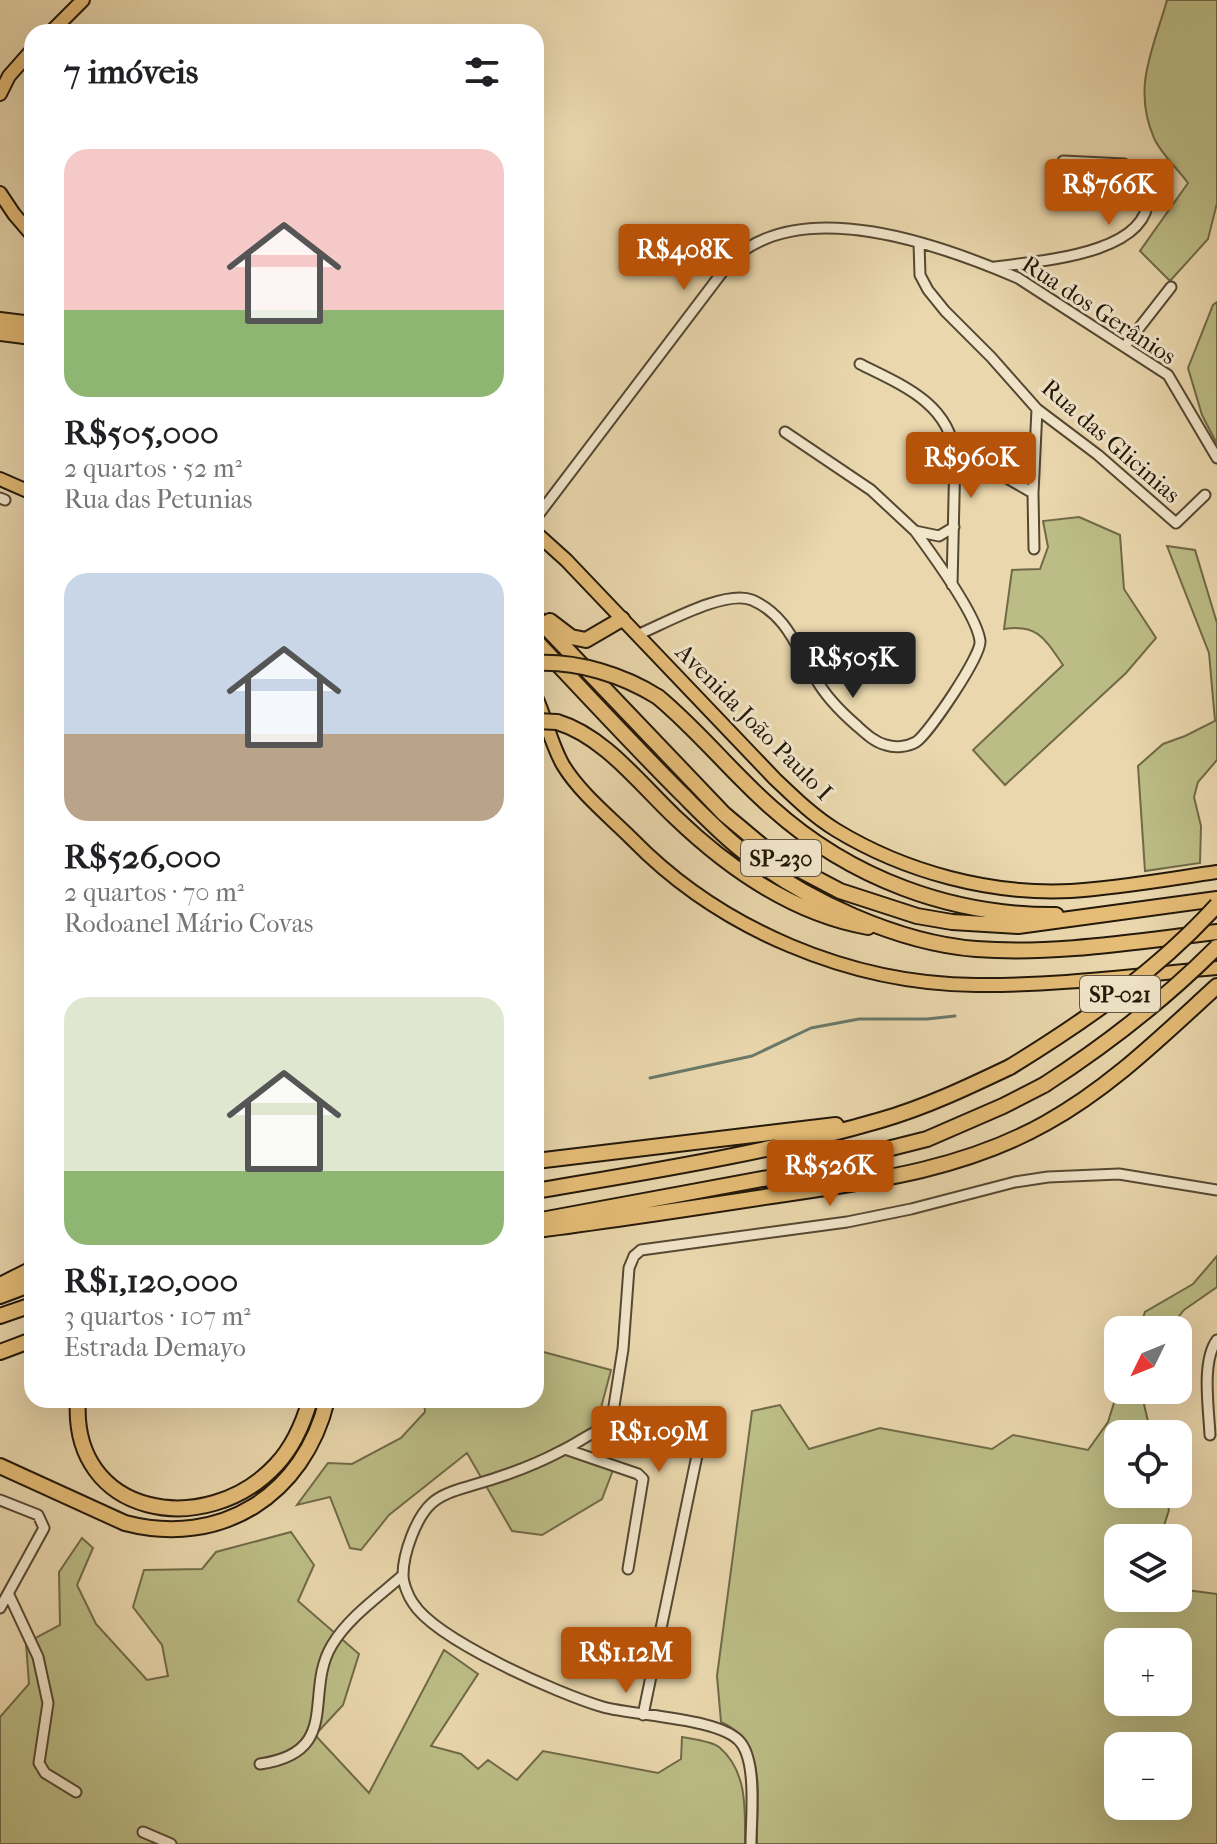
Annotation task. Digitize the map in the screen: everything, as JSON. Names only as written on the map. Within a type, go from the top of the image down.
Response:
[{"type":"highway","points":[[0,320],[24,325]]},
{"type":"highway","points":[[0,333],[24,328]]},
{"type":"highway","points":[[544,615],[560,630],[586,640],[622,619]]},
{"type":"highway","name":"SP-230","points":[[544,626],[699,791],[761,845],[840,891],[888,908],[952,922],[1018,926],[1217,902]]},
{"type":"highway","name":"SP-230","points":[[544,649],[664,776],[740,850],[804,890],[888,931],[922,941],[976,949],[1068,948],[1217,932]]},
{"type":"highway","points":[[544,663],[569,664],[596,671],[629,682],[658,697],[773,809],[806,836],[863,871],[909,891],[971,907],[1040,915],[1113,914]]},
{"type":"highway","points":[[544,721],[557,722],[589,737],[699,838],[756,882],[845,923],[888,931]]},
{"type":"highway","name":"SP-021","points":[[544,1190],[743,1154],[884,1120],[958,1092],[1010,1067],[1115,999],[1152,968],[1217,902]]},
{"type":"highway","name":"SP-021","points":[[544,1220],[731,1186],[927,1139],[1044,1085],[1120,1032],[1217,947]]},
{"type":"highway","points":[[544,1229],[929,1169],[1001,1145],[1046,1123],[1093,1093],[1152,1047],[1217,986]]},
{"type":"highway","points":[[544,1160],[884,1120]]},
{"type":"highway","points":[[0,1285],[24,1273]]},
{"type":"highway","points":[[0,1296],[24,1287]]},
{"type":"highway","points":[[0,1316],[24,1308]]},
{"type":"highway","points":[[0,1352],[24,1343]]},
{"type":"highway","points":[[78,1408],[77,1426],[85,1451],[107,1482],[130,1499],[156,1508],[171,1509],[225,1500],[274,1468],[296,1437],[307,1408]]},
{"type":"highway","points":[[0,1466],[125,1523],[170,1530],[218,1524],[250,1509],[290,1474],[314,1440],[324,1408]]},
{"type":"main road","points":[[59,24],[83,0]]},
{"type":"main road","points":[[0,94],[9,76],[24,59]]},
{"type":"main road","points":[[0,193],[24,226]]},
{"type":"main road","points":[[0,479],[24,490]]},
{"type":"main road","name":"Avenida João Paulo I","points":[[544,541],[805,807],[834,829],[869,849],[980,885],[1035,891],[1103,888],[1217,872]]},
{"type":"main road","points":[[544,717],[565,768],[655,863],[709,903],[761,931],[824,959],[913,979],[973,985],[1009,985],[1217,968]]},
{"type":"street","points":[[993,268],[1106,246],[1130,233],[1144,218],[1148,192],[1145,182],[1131,167],[1063,161]]},
{"type":"street","name":"Rua dos Gerânios","points":[[544,507],[709,286],[742,249],[770,236],[823,228],[864,230],[919,243],[1018,278],[1168,375],[1217,458]]},
{"type":"street","name":"Rua das Glicinias","points":[[919,243],[918,267],[928,290],[1037,409],[1098,455],[1176,523],[1205,495]]},
{"type":"street","points":[[1125,346],[1171,287]]},
{"type":"street","points":[[860,364],[903,385],[933,408],[947,427],[955,455],[952,585]]},
{"type":"street","points":[[1034,549],[1037,409]]},
{"type":"street","points":[[637,635],[723,599],[742,597],[774,614],[790,631],[814,677],[843,713],[878,742],[887,746],[908,745],[924,735],[933,723],[979,653],[981,645],[976,628],[952,585],[915,531],[871,490],[785,432]]},
{"type":"street","points":[[955,455],[979,462],[1033,493]]},
{"type":"street","points":[[915,531],[939,536],[954,527]]},
{"type":"street","points":[[611,1425],[623,1349],[629,1268],[634,1256],[641,1250],[847,1222],[1048,1177],[1119,1174],[1217,1190]]},
{"type":"street","points":[[1210,1435],[1207,1380],[1212,1346],[1217,1340]]},
{"type":"street","points":[[643,1715],[700,1441],[693,1428],[682,1425],[611,1425],[508,1475],[456,1490],[437,1499],[420,1519],[402,1576],[409,1596],[420,1612],[475,1650],[581,1699],[643,1715],[719,1728],[736,1737],[742,1744],[750,1771],[751,1844]]},
{"type":"street","points":[[565,1449],[638,1474],[643,1479],[628,1569]]},
{"type":"street","points":[[0,1500],[38,1515],[44,1528],[0,1608]]},
{"type":"street","points":[[260,1764],[290,1757],[306,1741],[317,1716],[322,1672],[332,1644],[340,1632],[402,1576]]},
{"type":"street","points":[[9,1595],[38,1657],[48,1703],[39,1763],[45,1773],[76,1792]]},
{"type":"street","points":[[143,1832],[171,1844]]},
{"type":"green space","points":[[1167,0],[1217,0],[1217,203],[1208,239],[1170,281],[1140,251],[1188,183],[1157,144],[1145,102],[1147,69]]},
{"type":"green space","points":[[1217,302],[1217,444],[1202,415],[1188,368],[1213,305]]},
{"type":"green space","points":[[1079,517],[1120,535],[1124,589],[1156,638],[1126,673],[1005,785],[973,750],[1063,665],[1040,635],[1025,629],[1004,629],[1012,570],[1040,569],[1048,547],[1043,521]]},
{"type":"green space","points":[[1167,546],[1195,550],[1217,623],[1217,760],[1198,782],[1194,797],[1201,826],[1200,863],[1145,871],[1138,766],[1163,744],[1215,721],[1209,653]]},
{"type":"green space","points":[[1217,1256],[1217,1287],[1179,1316],[1144,1316],[1145,1312],[1193,1284]]},
{"type":"green space","points":[[544,1352],[611,1370],[597,1423],[569,1446],[579,1459],[613,1470],[602,1499],[542,1535],[512,1531],[467,1453],[389,1515],[361,1550],[350,1548],[330,1497],[297,1505],[328,1463],[352,1464],[401,1438],[425,1412],[425,1408],[544,1408]]},
{"type":"green space","points":[[1114,1404],[1144,1404],[1148,1420],[1109,1420]]},
{"type":"green space","points":[[780,1405],[809,1449],[880,1428],[992,1449],[1013,1435],[1088,1450],[1104,1428],[1104,1508],[1169,1510],[1164,1524],[1104,1524],[1104,1612],[1192,1612],[1192,1591],[1217,1594],[1217,1844],[757,1844],[757,1774],[747,1744],[736,1731],[721,1722],[717,1676],[752,1411]]},
{"type":"green space","points":[[291,1532],[314,1565],[298,1601],[359,1654],[343,1705],[315,1735],[369,1793],[444,1650],[478,1674],[431,1746],[461,1754],[478,1769],[488,1760],[517,1780],[543,1751],[658,1773],[681,1759],[682,1737],[711,1743],[728,1757],[740,1780],[745,1844],[0,1844],[0,1717],[29,1684],[26,1643],[60,1625],[59,1572],[82,1538],[93,1548],[77,1585],[96,1624],[147,1680],[168,1676],[162,1645],[133,1607],[144,1570],[202,1569],[216,1552]]},
{"type":"waterway","points":[[650,1078],[752,1056],[811,1028],[859,1019],[955,1016]]}]
